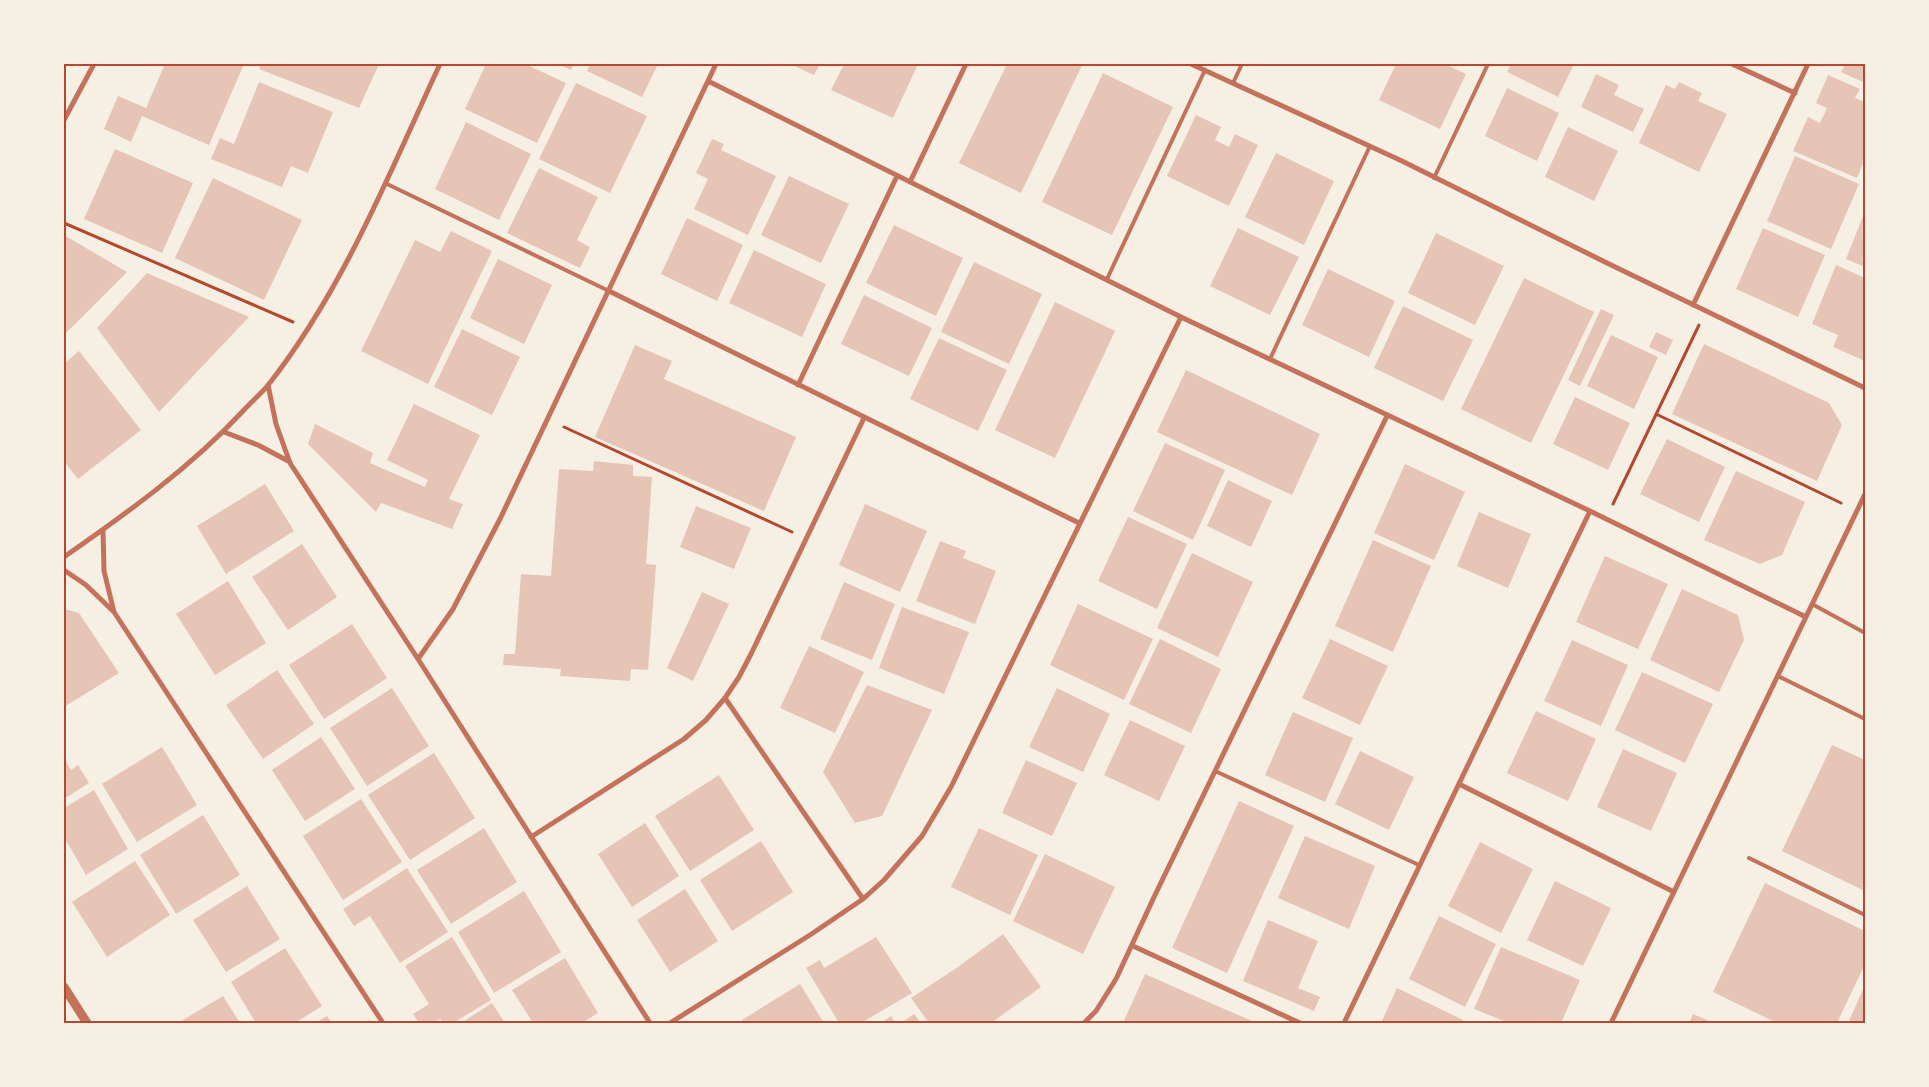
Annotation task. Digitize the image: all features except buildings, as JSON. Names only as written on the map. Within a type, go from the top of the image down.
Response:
[{"type":"street","points":[[64,120],[94,64]]},
{"type":"street","points":[[64,557],[169,480],[224,432],[268,385],[308,328],[354,248],[440,64]]},
{"type":"street","points":[[418,659],[453,609],[477,564],[548,419],[716,64]]},
{"type":"street","points":[[910,182],[966,64]]},
{"type":"street","points":[[1191,64],[1370,146],[1865,388]]},
{"type":"street","points":[[1732,64],[1795,93]]},
{"type":"street","points":[[1693,305],[1808,64]]},
{"type":"street","points":[[708,82],[1181,317],[1590,511],[1806,617]]},
{"type":"street","points":[[798,385],[897,176]]},
{"type":"street","points":[[609,291],[1079,524]]},
{"type":"street","points":[[670,1023],[810,935],[863,899],[904,859],[937,813],[1181,317]]},
{"type":"street","points":[[268,385],[276,424],[290,463],[418,659],[650,1023]]},
{"type":"street","points":[[1084,1023],[1096,1011],[1116,979],[1154,895],[1387,416]]},
{"type":"street","points":[[531,837],[684,739],[706,720],[725,698],[751,654],[864,418]]},
{"type":"street","points":[[224,432],[258,445],[290,463]]},
{"type":"street","points":[[1610,1023],[1865,494]]},
{"type":"street","points":[[1344,1023],[1590,511]]},
{"type":"street","points":[[103,530],[104,571],[114,612]]},
{"type":"street","points":[[64,570],[86,586],[114,612],[383,1023]]},
{"type":"street","points":[[725,698],[863,899]]},
{"type":"street","points":[[1459,784],[1674,892]]},
{"type":"street","points":[[1132,946],[1300,1023]]},
{"type":"street","points":[[64,987],[87,1023]]},
{"type":"lane","points":[[1233,83],[1242,64]]},
{"type":"lane","points":[[1434,178],[1488,64]]},
{"type":"lane","points":[[1107,279],[1205,70]]},
{"type":"lane","points":[[1270,359],[1370,146]]},
{"type":"lane","points":[[385,183],[609,291]]},
{"type":"lane","points":[[1812,604],[1865,633]]},
{"type":"lane","points":[[1778,676],[1865,719]]},
{"type":"lane","points":[[1215,771],[1419,865]]},
{"type":"lane","points":[[1749,858],[1865,916]]},
{"type":"path","points":[[64,223],[308,328]]},
{"type":"path","points":[[1605,519],[1705,311]]},
{"type":"path","points":[[1656,414],[1857,511]]},
{"type":"path","points":[[548,419],[806,538]]}]
